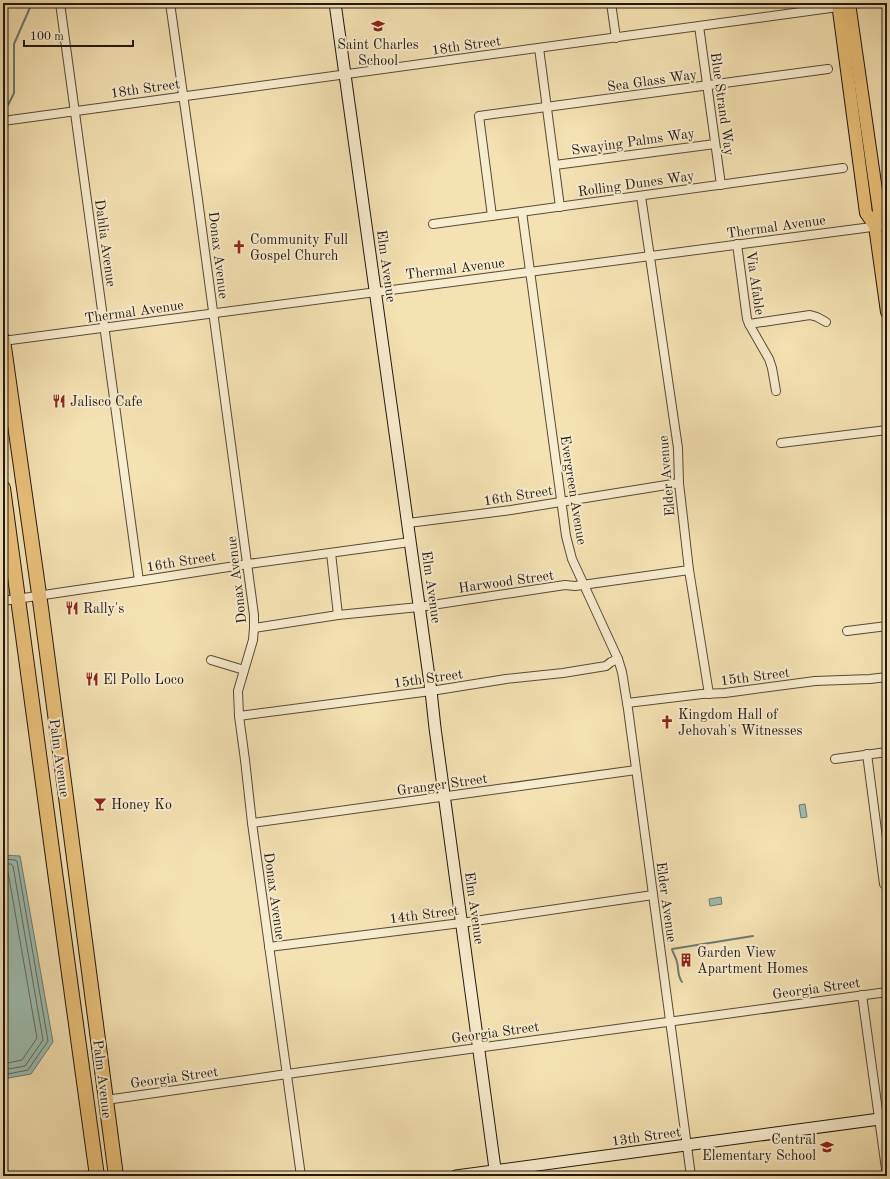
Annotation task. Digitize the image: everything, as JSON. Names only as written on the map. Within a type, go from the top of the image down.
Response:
[{"type":"highway","name":"Palm Avenue","points":[[3,340],[39,596],[116,1176]]},
{"type":"highway","name":"Palm Avenue","points":[[3,488],[19,599],[42,785],[97,1176]]},
{"type":"main road","points":[[844,5],[879,211],[887,311]]},
{"type":"street","name":"Dahlia Avenue","points":[[60,3],[139,581]]},
{"type":"street","name":"Donax Avenue","points":[[170,3],[254,615],[253,640],[238,691],[239,716],[252,822],[301,1176]]},
{"type":"street","name":"Elm Avenue","points":[[335,3],[408,523],[496,1173]]},
{"type":"street","points":[[611,3],[616,38]]},
{"type":"street","name":"18th Street","points":[[3,121],[616,38],[844,5]]},
{"type":"street","name":"Blue Strand Way","points":[[699,26],[721,185]]},
{"type":"street","points":[[539,48],[560,206]]},
{"type":"street","name":"Sea Glass Way","points":[[492,216],[479,116],[828,69]]},
{"type":"street","name":"Swaying Palms Way","points":[[554,165],[715,144]]},
{"type":"street","name":"Rolling Dunes Way","points":[[433,224],[843,168]]},
{"type":"street","name":"Elder Avenue","points":[[641,196],[678,448],[679,483],[689,570],[709,694]]},
{"type":"street","name":"Evergreen Avenue","points":[[522,212],[566,536],[572,559],[618,659],[627,703]]},
{"type":"street","name":"Thermal Avenue","points":[[3,340],[213,314],[881,226]]},
{"type":"street","name":"Via Afable","points":[[737,244],[748,324],[769,359],[776,391]]},
{"type":"street","points":[[748,324],[810,315],[826,322]]},
{"type":"street","points":[[781,443],[887,430]]},
{"type":"street","name":"16th Street","points":[[408,523],[511,510],[679,483]]},
{"type":"street","name":"16th Street","points":[[3,601],[248,564],[410,542]]},
{"type":"street","points":[[331,553],[338,615]]},
{"type":"street","name":"Harwood Street","points":[[254,628],[338,615],[419,606],[565,585],[575,586],[689,570]]},
{"type":"street","points":[[848,631],[887,626]]},
{"type":"street","name":"15th Street","points":[[239,716],[431,691],[506,679],[563,673],[606,666],[618,659]]},
{"type":"street","points":[[211,660],[244,670]]},
{"type":"street","name":"15th Street","points":[[627,703],[814,681],[870,679],[887,676]]},
{"type":"street","name":"Elder Avenue","points":[[627,703],[691,1176]]},
{"type":"street","points":[[835,759],[887,752]]},
{"type":"street","points":[[867,754],[884,884]]},
{"type":"street","name":"Granger Street","points":[[252,822],[636,770]]},
{"type":"street","name":"14th Street","points":[[269,947],[461,923],[653,895]]},
{"type":"street","name":"Georgia Street","points":[[106,1100],[887,992]]},
{"type":"street","points":[[862,995],[883,1119],[886,1176]]},
{"type":"street","name":"13th Street","points":[[456,1176],[496,1173],[687,1145],[883,1119]]},
{"type":"green space","points":[[857,3],[887,3],[887,4],[858,8]]},
{"type":"water","points":[[805,804],[807,817],[801,818],[799,805]]},
{"type":"water","points":[[3,855],[20,856],[53,1042],[31,1074],[3,1079]]},
{"type":"water","points":[[721,897],[722,904],[710,906],[709,899]]},
{"type":"waterway","points":[[8,105],[14,93],[14,44],[32,3]]},
{"type":"waterway","points":[[682,982],[679,975],[677,960],[672,949],[753,936]]},
{"type":"place","name":"Saint Charles School","points":[[378,26]]},
{"type":"place","name":"Community Full Gospel Church","points":[[239,247]]},
{"type":"place","name":"Jalisco Cafe","points":[[59,401]]},
{"type":"place","name":"Rally's","points":[[72,608]]},
{"type":"place","name":"El Pollo Loco","points":[[92,679]]},
{"type":"place","name":"Kingdom Hall of Jehovah's Witnesses","points":[[667,722]]},
{"type":"place","name":"Honey Ko","points":[[100,804]]},
{"type":"place","name":"Garden View Apartment Homes","points":[[686,960]]},
{"type":"place","name":"Central Elementary School","points":[[827,1147]]}]
